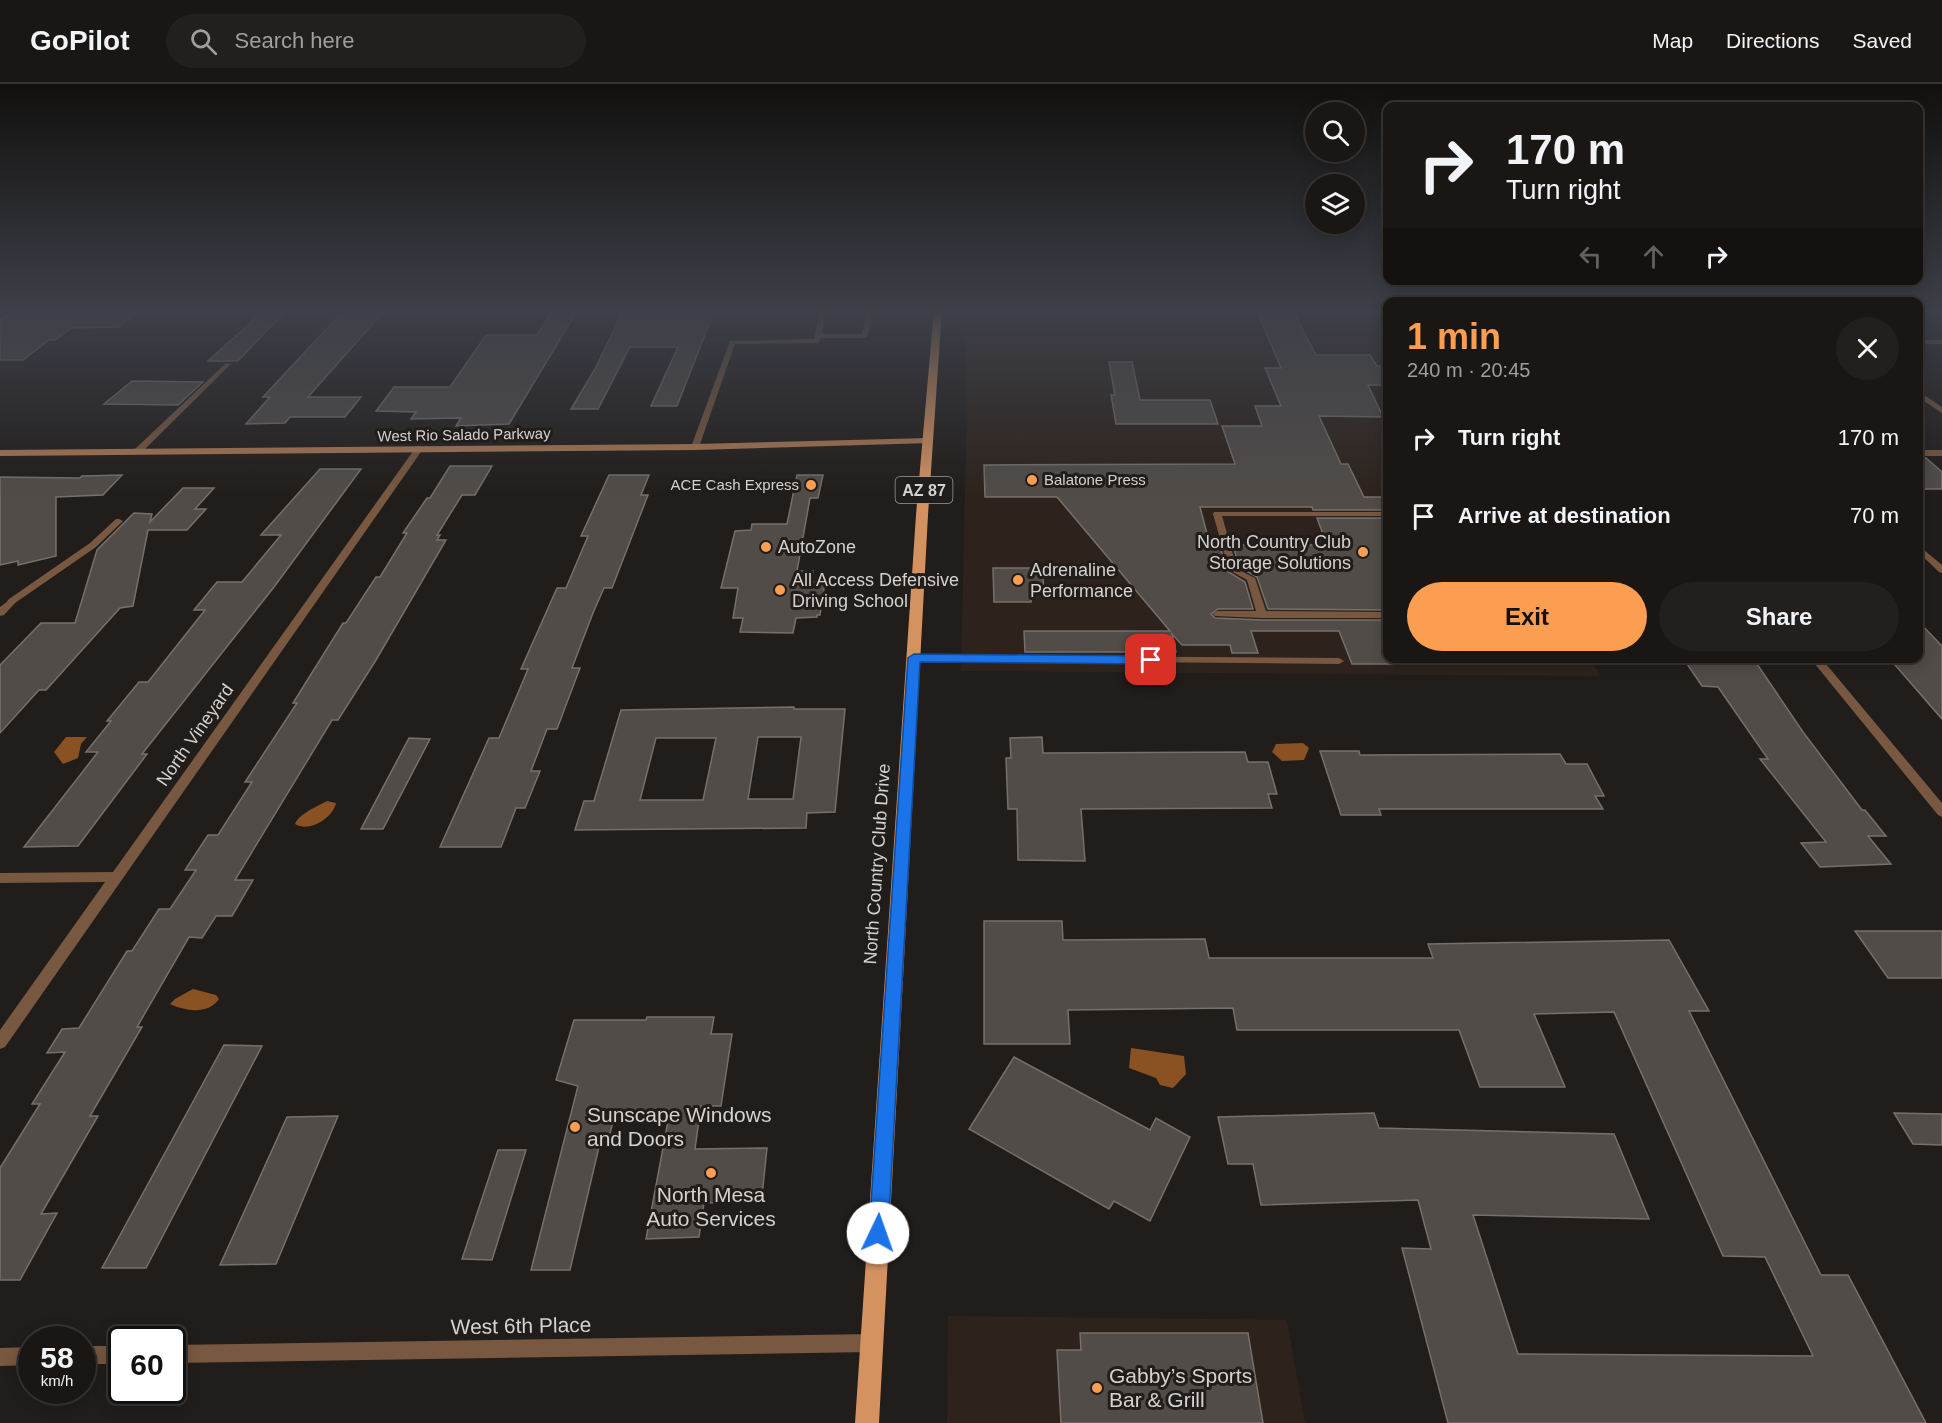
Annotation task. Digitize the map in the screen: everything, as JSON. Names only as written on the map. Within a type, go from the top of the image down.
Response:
[{"type":"main road","name":"North Country Club Drive","points":[[867,1423],[933,371]]},
{"type":"main road","name":"West Rio Salado Parkway","points":[[0,453],[695,447],[928,441]]},
{"type":"street","points":[[1923,397],[1942,411]]},
{"type":"street","name":"North Vineyard","points":[[0,1041],[419,449]]},
{"type":"street","points":[[1923,453],[1942,453]]},
{"type":"street","points":[[0,613],[12,601]]},
{"type":"street","points":[[1819,663],[1942,812]]},
{"type":"street","points":[[0,878],[116,877]]},
{"type":"street","name":"West 6th Place","points":[[186,1354],[871,1343]]},
{"type":"street","points":[[0,1357],[18,1356]]},
{"type":"lane","points":[[138,451],[220,371]]},
{"type":"lane","points":[[695,447],[722,371]]},
{"type":"lane","points":[[1262,615],[1251,578],[1233,570],[1217,514],[1383,514]]},
{"type":"lane","points":[[12,601],[93,545],[120,521]]},
{"type":"lane","points":[[1923,552],[1942,570]]},
{"type":"lane","points":[[1218,614],[1383,615]]},
{"type":"lane","points":[[914,658],[1339,661]]},
{"type":"shaded area","points":[[966,371],[1383,371],[1383,663],[1593,663],[1601,676],[961,671]]},
{"type":"shaded area","points":[[66,737],[87,737],[81,744],[78,758],[63,764],[54,752]]},
{"type":"shaded area","points":[[1303,743],[1309,748],[1304,760],[1282,761],[1272,752],[1276,744]]},
{"type":"shaded area","points":[[327,801],[336,803],[325,819],[307,827],[295,824],[304,814]]},
{"type":"shaded area","points":[[193,989],[216,995],[219,999],[209,1008],[196,1010],[170,1004]]},
{"type":"shaded area","points":[[1131,1048],[1184,1056],[1186,1074],[1173,1088],[1160,1085],[1156,1078],[1129,1068]]},
{"type":"shaded area","points":[[948,1316],[1287,1320],[1305,1423],[947,1423]]},
{"type":"building","points":[[287,371],[331,371],[308,397],[361,397],[345,417],[290,417],[285,423],[246,424],[270,397],[263,397]]},
{"type":"building","points":[[461,371],[541,371],[509,424],[456,426],[461,418],[411,419],[416,412],[376,411],[394,387],[450,387]]},
{"type":"building","points":[[594,371],[617,371],[598,409],[571,409]]},
{"type":"building","points":[[667,371],[691,371],[677,406],[651,406]]},
{"type":"building","points":[[1111,371],[1134,371],[1140,400],[1210,400],[1218,424],[1116,424],[1111,395],[1115,395]]},
{"type":"building","points":[[1266,371],[1383,371],[1383,385],[1368,385],[1383,417],[1319,416],[1341,464],[1348,464],[1364,497],[1383,497],[1383,510],[1313,510],[1312,507],[1200,507],[1210,545],[1220,545],[1227,571],[1245,582],[1253,609],[1218,609],[1211,614],[1215,618],[1262,620],[1383,620],[1383,663],[1393,664],[1352,664],[1339,631],[1251,631],[1258,653],[1232,653],[1230,645],[1182,645],[1172,634],[1176,652],[1025,652],[1024,631],[1170,631],[1057,497],[985,497],[984,465],[1235,464],[1222,426],[1262,426],[1255,406],[1281,406]]},
{"type":"building","points":[[132,381],[203,382],[178,405],[104,404]]},
{"type":"building","points":[[1923,458],[1942,472],[1942,489],[1923,487]]},
{"type":"building","points":[[450,466],[492,466],[475,495],[462,495],[437,535],[440,535],[437,540],[446,540],[376,660],[338,720],[332,720],[235,880],[253,880],[232,916],[216,916],[202,938],[189,937],[137,1027],[142,1027],[90,1116],[98,1116],[41,1214],[57,1213],[20,1280],[0,1280],[0,1168],[40,1104],[32,1104],[65,1052],[47,1053],[62,1029],[79,1028],[127,951],[132,951],[159,909],[170,909],[196,870],[185,870],[208,835],[218,835],[252,782],[245,782],[297,703],[293,703],[343,623],[346,623],[376,577],[380,577],[407,533],[403,533],[427,498],[430,498]]},
{"type":"building","points":[[320,469],[361,469],[274,587],[142,754],[147,754],[78,846],[24,847],[98,752],[86,752],[111,721],[107,721],[139,682],[148,682],[205,610],[194,610],[217,582],[242,582],[281,535],[261,535]]},
{"type":"building","points":[[122,475],[103,495],[56,497],[56,556],[18,565],[18,561],[0,565],[0,477],[80,478],[82,476]]},
{"type":"building","points":[[609,475],[649,475],[641,495],[648,495],[612,588],[604,588],[593,613],[572,668],[580,668],[557,729],[547,729],[531,771],[540,771],[525,808],[516,808],[501,847],[440,847],[489,738],[499,738],[528,669],[521,669],[557,588],[566,588],[588,536],[581,536]]},
{"type":"building","points":[[797,475],[823,475],[818,498],[810,498],[797,571],[813,571],[811,582],[825,582],[820,615],[796,618],[793,633],[740,632],[743,618],[733,618],[738,588],[721,588],[735,531],[751,530],[752,524],[787,524]]},
{"type":"building","points":[[183,488],[214,488],[195,509],[206,509],[187,530],[148,530],[133,606],[120,608],[46,690],[39,690],[0,733],[0,665],[41,623],[75,623],[97,550],[134,513],[152,514],[150,522]]},
{"type":"building","points":[[1317,518],[1383,518],[1383,610],[1268,609],[1257,577],[1239,567],[1233,545],[1327,545]]},
{"type":"building","name":"Adrenaline Performance","points":[[993,568],[1042,568],[1044,591],[1031,591],[1031,602],[994,602]]},
{"type":"building","points":[[1923,626],[1942,646],[1942,719],[1893,663],[1923,663]]},
{"type":"building","points":[[1686,663],[1756,663],[1803,732],[1862,810],[1865,810],[1886,836],[1868,836],[1891,864],[1820,867],[1801,843],[1826,842],[1760,759],[1768,759],[1718,687],[1702,686]]},
{"type":"building","points":[[794,707],[794,709],[845,709],[835,812],[807,813],[806,828],[575,830],[584,801],[594,801],[621,710]],"holes":[[[758,737],[801,737],[793,799],[748,799]],[[656,738],[716,738],[703,800],[640,800]]]},
{"type":"building","points":[[1042,737],[1043,753],[1245,752],[1248,762],[1268,762],[1277,794],[1268,794],[1272,808],[1081,809],[1085,861],[1018,860],[1017,809],[1008,809],[1006,758],[1011,758],[1010,738]]},
{"type":"building","points":[[409,738],[430,739],[383,829],[361,829]]},
{"type":"building","points":[[1320,751],[1359,751],[1360,755],[1560,754],[1566,764],[1587,764],[1604,796],[1595,796],[1603,809],[1379,809],[1381,815],[1341,815]]},
{"type":"building","points":[[984,921],[1062,921],[1063,940],[1205,939],[1209,958],[1433,958],[1428,944],[1669,940],[1709,1011],[1689,1011],[1821,1275],[1848,1275],[1926,1423],[1448,1423],[1402,1248],[1431,1249],[1418,1200],[1261,1205],[1253,1164],[1228,1164],[1218,1117],[1374,1113],[1379,1128],[1614,1134],[1649,1219],[1473,1215],[1518,1354],[1813,1356],[1765,1257],[1723,1256],[1614,1012],[1534,1014],[1565,1087],[1480,1087],[1459,1030],[1237,1030],[1233,1008],[1068,1010],[1070,1044],[984,1044]]},
{"type":"building","points":[[1855,931],[1942,931],[1942,978],[1888,978]]},
{"type":"building","points":[[647,1017],[714,1017],[711,1034],[732,1034],[721,1106],[701,1106],[695,1149],[767,1148],[762,1196],[757,1196],[756,1202],[704,1203],[699,1237],[646,1239],[668,1121],[613,1121],[607,1147],[599,1147],[570,1270],[531,1270],[578,1086],[556,1080],[574,1020],[646,1020]]},
{"type":"building","points":[[224,1045],[262,1046],[146,1268],[102,1268]]},
{"type":"building","points":[[1014,1057],[1150,1130],[1156,1118],[1190,1137],[1150,1221],[1114,1201],[1109,1209],[969,1129]]},
{"type":"building","points":[[1894,1113],[1942,1114],[1942,1145],[1913,1144]]},
{"type":"building","points":[[338,1116],[276,1264],[220,1265],[287,1117]]},
{"type":"building","points":[[498,1150],[526,1150],[492,1260],[462,1259]]},
{"type":"building","points":[[1080,1333],[1248,1333],[1263,1423],[1061,1423],[1057,1350],[1081,1350]]},
{"type":"place","name":"Balatone Press","points":[[1032,480]]},
{"type":"place","name":"ACE Cash Express","points":[[811,485]]},
{"type":"place","name":"AutoZone","points":[[766,547]]},
{"type":"place","name":"North Country Club Storage Solutions","points":[[1363,552]]},
{"type":"place","name":"Adrenaline Performance","points":[[1018,580]]},
{"type":"place","name":"All Access Defensive Driving School","points":[[780,590]]},
{"type":"place","name":"Sunscape Windows and Doors","points":[[575,1127]]},
{"type":"place","name":"North Mesa Auto Services","points":[[711,1173]]},
{"type":"place","name":"Gabby’s Sports Bar & Grill","points":[[1097,1388]]},
{"type":"route","points":[[878,1233],[914,658],[1151,660]]}]
